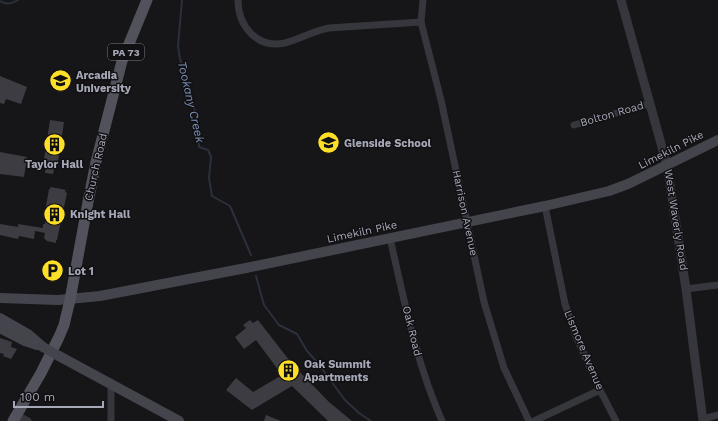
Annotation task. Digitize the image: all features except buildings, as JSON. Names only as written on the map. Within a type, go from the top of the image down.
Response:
[{"type":"main road","name":"Church Road","points":[[15,418],[41,373],[59,337],[70,300],[98,155],[122,61],[146,0]]},
{"type":"main road","name":"Limekiln Pike","points":[[0,298],[70,300],[100,296],[242,269],[545,206],[613,190],[718,140]]},
{"type":"main road","points":[[0,318],[28,334],[43,347]]},
{"type":"main road","points":[[0,328],[25,341],[43,347],[180,421]]},
{"type":"street","points":[[238,0],[240,19],[246,28],[258,39],[270,43],[283,43],[329,28],[421,22]]},
{"type":"street","name":"Harrison Avenue","points":[[423,0],[421,22],[441,100],[484,302],[504,368],[528,421]]},
{"type":"street","name":"West Waverly Road","points":[[621,0],[667,165],[686,289],[703,420]]},
{"type":"street","name":"Bolton Road","points":[[574,125],[650,104]]},
{"type":"street","name":"Lismore Avenue","points":[[545,206],[565,304],[600,390],[616,421]]},
{"type":"street","name":"Oak Road","points":[[390,238],[417,353],[442,421]]},
{"type":"street","points":[[686,289],[718,285]]},
{"type":"street","points":[[111,384],[111,421]]},
{"type":"street","points":[[534,421],[600,390]]},
{"type":"street","points":[[703,420],[718,416]]},
{"type":"street","points":[[15,418],[28,421]]},
{"type":"waterway","points":[[0,1],[9,4],[18,0]]},
{"type":"waterway","name":"Tookany Creek","points":[[182,0],[178,46],[180,59],[196,114],[199,147],[208,150],[211,157],[209,178],[212,196],[230,206],[251,255]]},
{"type":"waterway","name":"Tookany Creek","points":[[256,276],[264,305],[279,325],[297,334],[307,351],[345,400],[359,413],[371,421]]},
{"type":"place","name":"Arcadia University","points":[[60,81]]},
{"type":"place","name":"Glenside School","points":[[329,143]]},
{"type":"place","name":"Taylor Hall","points":[[54,144]]},
{"type":"place","name":"Knight Hall","points":[[55,214]]},
{"type":"place","name":"Lot 1","points":[[53,271]]},
{"type":"place","name":"Oak Summit Apartments","points":[[288,370]]}]
